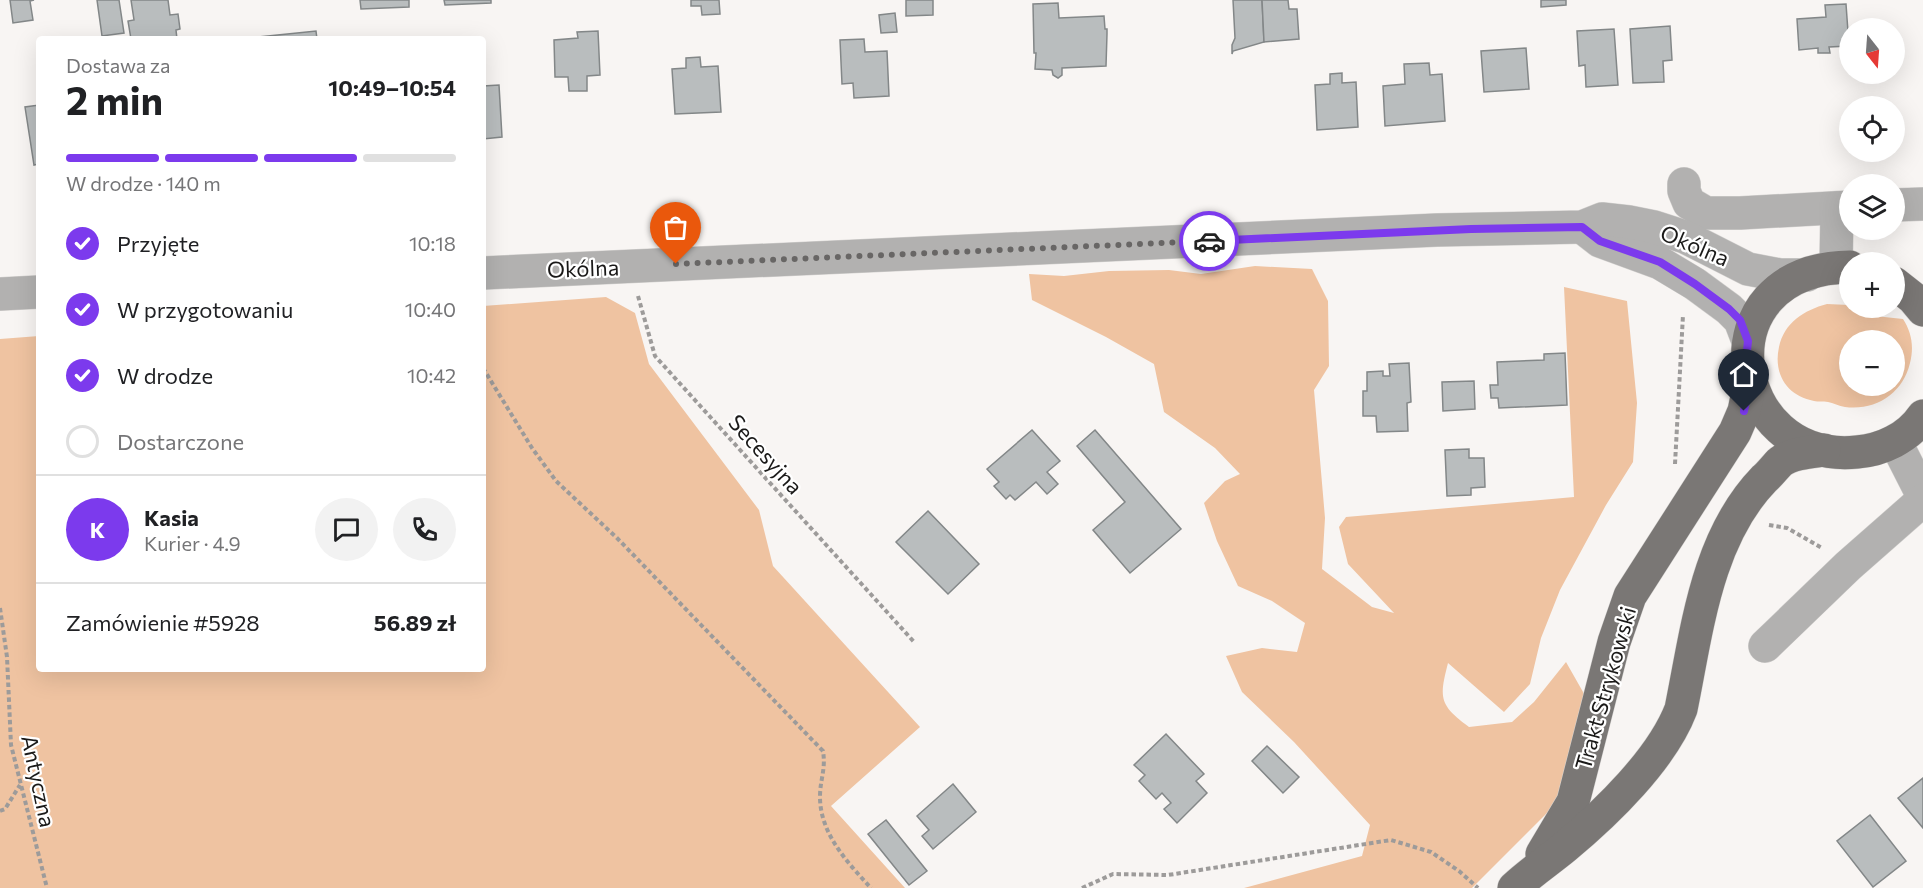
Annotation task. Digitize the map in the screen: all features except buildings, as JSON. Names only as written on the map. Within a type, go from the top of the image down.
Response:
[{"type":"main road","points":[[1831,270],[1792,280],[1768,299],[1755,319],[1748,341],[1746,360],[1757,398],[1776,425],[1803,444],[1824,450],[1849,453],[1875,450],[1895,441],[1910,431],[1923,416]]},
{"type":"main road","points":[[1905,283],[1923,282]]},
{"type":"main road","points":[[1905,292],[1923,310]]},
{"type":"main road","name":"Trakt Strykowski","points":[[1522,881],[1552,840],[1573,802],[1614,642],[1630,596],[1735,432],[1744,411],[1751,378]]},
{"type":"main road","name":"Trakt Strykowski","points":[[1522,881],[1565,848],[1598,816],[1638,776],[1665,742],[1681,709],[1704,599],[1715,559],[1728,531],[1754,490],[1781,462],[1802,453],[1824,450]]},
{"type":"street","points":[[1684,184],[1689,203],[1706,213],[1839,208]]},
{"type":"street","points":[[1905,205],[1923,204]]},
{"type":"street","name":"Okólna","points":[[486,273],[1426,230],[1582,227],[1602,219],[1629,222],[1685,237],[1748,269],[1780,275],[1831,270]]},
{"type":"street","name":"Okólna","points":[[1582,227],[1600,241],[1660,262],[1695,284],[1740,320],[1748,341]]},
{"type":"street","points":[[1831,270],[1839,229]]},
{"type":"street","points":[[0,294],[36,292]]},
{"type":"street","points":[[1895,441],[1923,495]]},
{"type":"street","points":[[1765,646],[1848,566],[1923,500]]},
{"type":"path","name":"Secesyjna","points":[[629,266],[655,356],[915,643]]},
{"type":"path","points":[[486,373],[532,448],[556,481],[617,538],[823,751],[825,766],[820,797],[826,826],[843,858],[871,888]]},
{"type":"path","name":"Antyczna","points":[[0,608],[7,657],[11,745],[47,888]]},
{"type":"path","points":[[0,811],[5,809],[20,784]]},
{"type":"path","points":[[1082,888],[1113,874],[1168,875],[1391,840],[1431,852],[1459,871],[1478,888]]},
{"type":"shaded area","points":[[1255,266],[1312,269],[1328,301],[1329,366],[1314,390],[1325,518],[1322,569],[1372,607],[1394,613],[1348,564],[1339,527],[1346,517],[1574,497],[1564,287],[1627,301],[1637,403],[1633,462],[1606,505],[1560,590],[1541,638],[1530,684],[1504,712],[1448,663],[1443,685],[1444,700],[1452,713],[1469,727],[1512,722],[1534,702],[1566,662],[1587,699],[1562,798],[1472,888],[1244,888],[1362,856],[1370,825],[1294,742],[1242,692],[1226,656],[1262,648],[1297,652],[1305,623],[1272,601],[1238,586],[1217,541],[1204,503],[1225,481],[1240,474],[1215,448],[1164,412],[1154,364],[1032,300],[1029,274],[1064,276],[1109,271],[1169,270],[1201,274]]},
{"type":"shaded area","points":[[606,297],[635,313],[649,364],[759,510],[773,566],[920,727],[831,806],[905,888],[0,888],[0,339],[36,336],[36,672],[486,672],[486,306]]},
{"type":"shaded area","points":[[1827,304],[1839,305],[1839,318],[1903,319],[1911,340],[1912,351],[1905,376],[1905,330],[1839,330],[1839,396],[1889,396],[1867,406],[1845,407],[1804,398],[1789,389],[1780,375],[1779,347],[1790,324],[1810,310]]},
{"type":"way so far","points":[[676,264],[1209,241]]},
{"type":"route","points":[[1209,241],[1471,229],[1582,227],[1600,241],[1660,262],[1695,284],[1740,320],[1748,341],[1746,360],[1751,378],[1744,411]]}]
